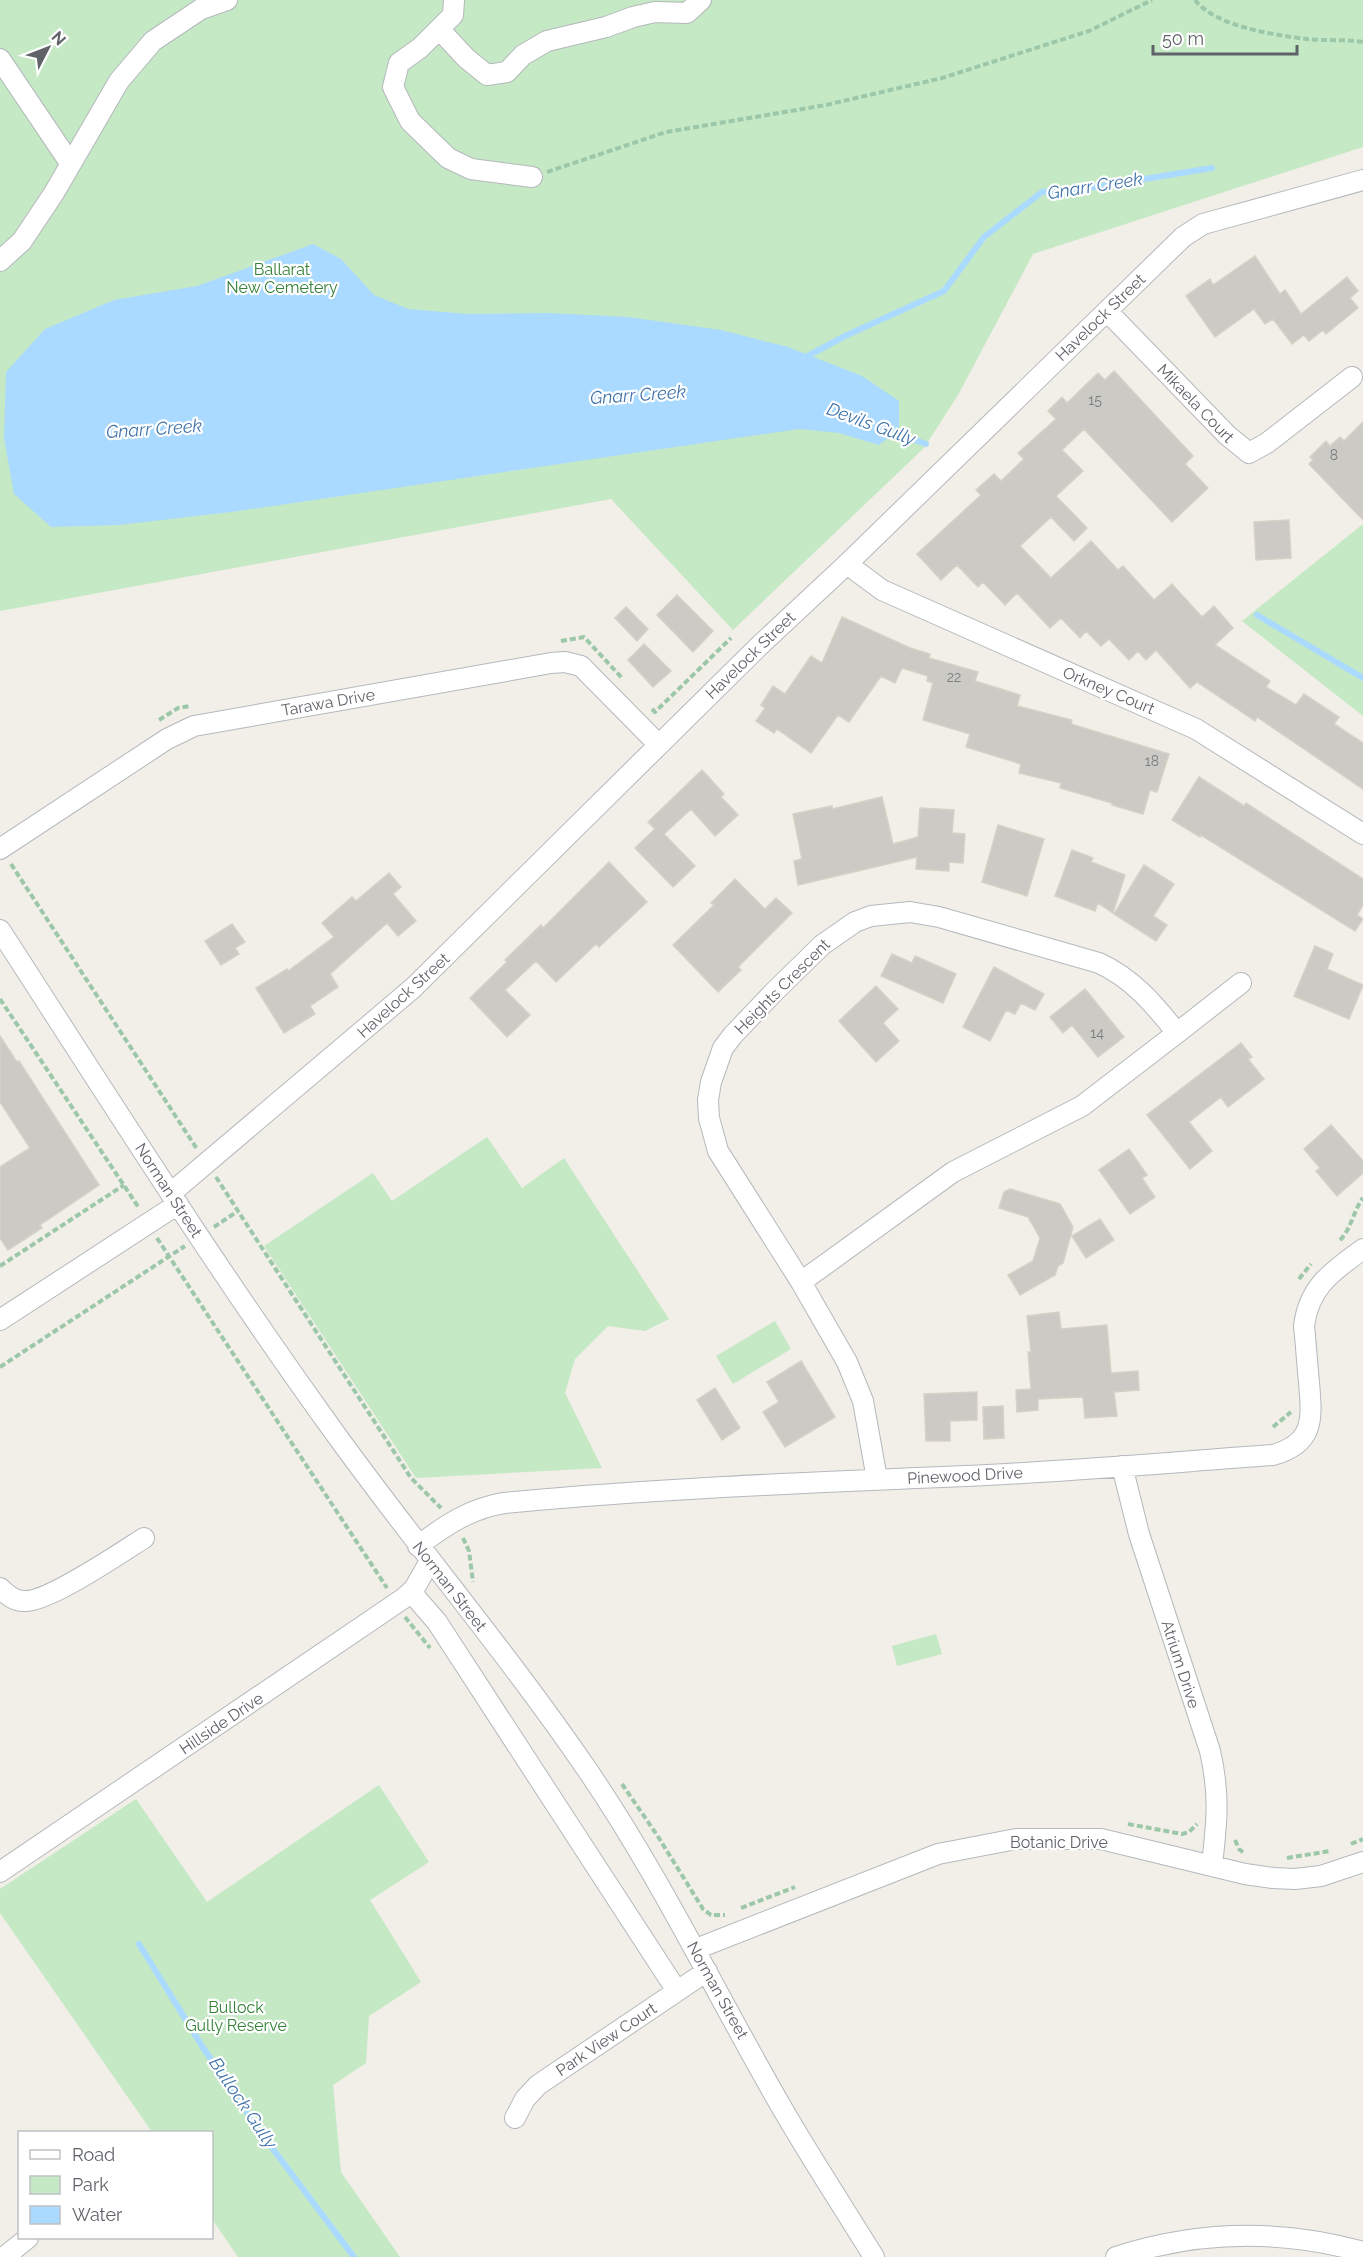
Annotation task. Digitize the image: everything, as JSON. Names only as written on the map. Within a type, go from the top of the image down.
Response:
[{"type":"street","points":[[0,261],[22,241],[54,193],[119,81],[153,40],[201,9],[227,0]]},
{"type":"street","points":[[454,0],[453,15],[440,30],[399,63],[393,87],[410,121],[448,158],[471,169],[532,177]]},
{"type":"street","points":[[440,30],[466,58],[487,75],[507,72],[523,54],[547,41],[655,12],[687,13],[701,0]]},
{"type":"street","points":[[0,59],[70,163]]},
{"type":"street","name":"Havelock Street","points":[[0,1320],[148,1223],[207,1164],[413,988],[658,744],[847,564],[1183,237],[1203,224],[1363,180]]},
{"type":"street","name":"Mikaela Court","points":[[1107,311],[1227,435],[1250,453],[1267,444],[1352,378]]},
{"type":"street","name":"Orkney Court","points":[[847,564],[882,590],[1196,729],[1363,834]]},
{"type":"street","name":"Tarawa Drive","points":[[1,849],[167,739],[194,726],[551,663],[565,662],[581,666],[658,744]]},
{"type":"street","name":"Heights Crescent","points":[[877,1479],[863,1401],[847,1362],[801,1282],[718,1151],[709,1118],[708,1100],[717,1062],[723,1048],[773,993],[836,933],[870,916],[910,912],[939,917],[1088,958],[1128,980],[1156,1007],[1177,1032]]},
{"type":"street","name":"Norman Street","points":[[2,938],[294,1375],[424,1553],[586,1768],[661,1886],[780,2105],[874,2257]]},
{"type":"street","points":[[801,1282],[947,1177],[1082,1106],[1241,983]]},
{"type":"street","name":"Pinewood Drive","points":[[424,1553],[452,1523],[481,1509],[504,1503],[731,1486],[944,1477],[1122,1466],[1273,1455],[1292,1449],[1309,1427],[1311,1418],[1304,1326],[1306,1312],[1319,1286],[1363,1249]]},
{"type":"street","name":"Atrium Drive","points":[[1122,1466],[1139,1534],[1210,1751],[1218,1800],[1212,1865]]},
{"type":"street","points":[[0,1588],[9,1596],[20,1601],[40,1598],[97,1568],[144,1538]]},
{"type":"street","name":"Hillside Drive","points":[[0,1872],[404,1597],[424,1553]]},
{"type":"street","name":"Norman Street","points":[[404,1597],[437,1622],[677,1991]]},
{"type":"street","name":"Botanic Drive","points":[[696,1949],[938,1854],[1016,1839],[1101,1839],[1245,1875],[1295,1879],[1321,1875],[1363,1862]]},
{"type":"street","name":"Park View Court","points":[[515,2118],[525,2099],[538,2085],[707,1971]]},
{"type":"street","points":[[1116,2257],[1209,2237],[1250,2235],[1294,2237],[1363,2252]]},
{"type":"street","points":[[4,2257],[27,2239]]},
{"type":"path","points":[[532,177],[666,132],[826,105],[942,78],[1089,31],[1152,0]]},
{"type":"path","points":[[1195,0],[1207,12],[1246,27],[1308,39],[1363,42]]},
{"type":"path","points":[[655,712],[731,638]]},
{"type":"path","points":[[1,849],[411,1478],[436,1502],[467,1543]]},
{"type":"path","points":[[0,999],[169,1256],[404,1597]]},
{"type":"path","points":[[0,1266],[124,1185]]},
{"type":"path","points":[[0,1367],[238,1211]]},
{"type":"path","points":[[1216,1828],[1234,1829],[1236,1844],[1243,1852],[1250,1855]]},
{"type":"path","points":[[1347,1846],[1363,1839]]},
{"type":"path","points":[[1285,1858],[1306,1856],[1339,1848]]},
{"type":"green space","name":"Ballarat New Cemetery","points":[[0,0],[1363,0],[1363,147],[1033,254],[958,395],[924,448],[733,630],[611,499],[0,611]]},
{"type":"green space","points":[[1363,524],[1363,716],[1242,621]]},
{"type":"green space","points":[[487,1137],[522,1188],[564,1158],[669,1319],[645,1331],[608,1326],[575,1359],[565,1393],[602,1468],[416,1478],[264,1246],[373,1173],[392,1201]]},
{"type":"green space","points":[[775,1321],[791,1349],[733,1384],[716,1356]]},
{"type":"green space","points":[[936,1634],[942,1654],[897,1666],[892,1646]]},
{"type":"green space","name":"Bullock Gully Reserve","points":[[379,1785],[429,1862],[370,1900],[421,1982],[369,2016],[366,2063],[333,2085],[341,2172],[400,2257],[238,2257],[213,2220],[213,2131],[151,2131],[0,1913],[0,1889],[136,1799],[207,1902]]},
{"type":"water","points":[[313,244],[341,259],[374,295],[408,309],[468,314],[547,313],[628,317],[721,330],[788,347],[862,376],[899,401],[899,430],[879,445],[839,433],[799,429],[231,512],[119,525],[51,527],[14,494],[4,438],[6,372],[45,329],[114,300],[197,286]]},
{"type":"building","points":[[1255,256],[1280,294],[1285,290],[1301,314],[1347,277],[1358,291],[1350,298],[1358,308],[1326,334],[1323,330],[1309,341],[1304,335],[1292,344],[1273,319],[1265,324],[1254,309],[1215,337],[1186,296],[1210,279],[1213,285]]},
{"type":"building","points":[[1114,371],[1193,456],[1185,464],[1208,488],[1172,522],[1084,429],[1062,450],[1083,471],[1056,496],[1087,528],[1074,541],[1051,517],[1020,546],[1051,578],[1091,541],[1118,570],[1123,566],[1154,600],[1172,584],[1202,617],[1214,606],[1233,628],[1215,645],[1270,681],[1266,687],[1296,705],[1304,694],[1339,717],[1334,724],[1363,743],[1363,789],[1257,717],[1255,721],[1197,682],[1190,688],[1156,650],[1146,660],[1138,651],[1129,660],[1109,639],[1101,646],[1086,631],[1080,638],[1061,618],[1050,628],[1017,593],[1005,605],[983,582],[978,587],[957,565],[941,580],[917,554],[981,495],[976,490],[994,474],[1001,481],[1024,459],[1018,453],[1056,419],[1048,411],[1062,397],[1067,403],[1098,373],[1105,380]]},
{"type":"building","points":[[1363,422],[1363,520],[1309,464],[1313,460],[1310,457],[1326,441],[1330,446],[1340,437],[1344,441]]},
{"type":"building","points":[[1289,520],[1291,558],[1256,560],[1254,522]]},
{"type":"building","points":[[677,595],[713,631],[693,652],[657,615]]},
{"type":"building","points":[[626,607],[648,629],[637,641],[615,618]]},
{"type":"building","points":[[842,617],[910,648],[930,654],[929,658],[978,672],[975,681],[1020,695],[1017,706],[1072,720],[1071,724],[1169,754],[1157,792],[1150,790],[1143,814],[1060,788],[1061,783],[1019,773],[1021,764],[966,747],[970,734],[923,720],[933,683],[927,681],[928,676],[902,668],[895,683],[881,676],[849,722],[838,715],[811,753],[777,729],[774,733],[756,721],[765,708],[761,705],[773,686],[785,694],[811,656],[822,663]]},
{"type":"building","points":[[644,644],[671,671],[653,687],[628,660]]},
{"type":"building","points":[[702,770],[724,794],[721,797],[738,815],[715,836],[691,809],[664,834],[695,866],[673,887],[635,848],[655,829],[648,822]]},
{"type":"building","points":[[1199,777],[1244,806],[1246,803],[1363,879],[1363,905],[1357,915],[1363,919],[1355,931],[1201,835],[1200,837],[1172,820]]},
{"type":"building","points":[[882,797],[893,844],[918,837],[920,808],[954,810],[952,833],[965,834],[963,863],[949,862],[949,871],[916,869],[917,857],[798,885],[794,861],[802,859],[793,814],[832,806],[832,809]]},
{"type":"building","points":[[998,825],[1044,839],[1027,896],[982,882]]},
{"type":"building","points":[[1072,850],[1093,858],[1091,862],[1125,875],[1113,913],[1098,903],[1095,911],[1055,896]]},
{"type":"building","points":[[609,862],[647,902],[599,947],[596,944],[556,982],[536,961],[505,990],[530,1015],[507,1037],[470,998],[507,962],[505,960],[541,925],[543,928]]},
{"type":"building","points":[[1144,865],[1174,884],[1153,916],[1167,925],[1156,941],[1114,914]]},
{"type":"building","points":[[389,873],[401,887],[393,894],[416,921],[398,936],[387,923],[330,974],[338,987],[310,1006],[315,1014],[284,1033],[256,988],[287,969],[288,971],[334,937],[322,923],[352,897],[356,901]]},
{"type":"building","points":[[735,879],[765,909],[776,898],[792,913],[738,967],[741,970],[718,992],[673,945],[714,905],[711,903]]},
{"type":"building","points":[[232,924],[245,942],[235,948],[239,954],[221,965],[205,941]]},
{"type":"building","points":[[1315,946],[1333,954],[1327,969],[1363,985],[1349,1019],[1294,996]]},
{"type":"building","points":[[892,954],[912,963],[915,956],[956,974],[943,1003],[881,976]]},
{"type":"building","points":[[994,967],[1044,994],[1035,1010],[1021,1003],[1015,1014],[1006,1010],[990,1041],[963,1027]]},
{"type":"building","points":[[876,986],[898,1009],[883,1023],[899,1041],[876,1062],[839,1021]]},
{"type":"building","points":[[1085,989],[1124,1037],[1098,1057],[1072,1025],[1063,1033],[1050,1017]]},
{"type":"building","points":[[0,1036],[17,1062],[19,1061],[99,1185],[40,1225],[42,1228],[8,1250],[0,1238],[0,1167],[30,1148],[0,1102]]},
{"type":"building","points":[[1241,1043],[1252,1057],[1248,1059],[1264,1079],[1228,1107],[1221,1097],[1189,1122],[1212,1151],[1190,1169],[1147,1115]]},
{"type":"building","points":[[1331,1125],[1363,1161],[1363,1173],[1337,1196],[1316,1171],[1320,1168],[1304,1149]]},
{"type":"building","points":[[1129,1149],[1147,1175],[1142,1178],[1155,1197],[1130,1214],[1099,1170]]},
{"type":"building","points":[[1010,1189],[1060,1204],[1073,1227],[1063,1263],[1058,1266],[1055,1275],[1020,1295],[1008,1275],[1033,1261],[1040,1238],[1028,1217],[999,1208],[1004,1192]]},
{"type":"building","points":[[1100,1219],[1114,1240],[1086,1258],[1072,1236]]},
{"type":"building","points":[[1059,1312],[1061,1329],[1107,1325],[1111,1373],[1138,1371],[1139,1390],[1114,1392],[1117,1416],[1085,1418],[1083,1397],[1038,1399],[1038,1410],[1017,1412],[1016,1390],[1031,1389],[1028,1352],[1031,1352],[1027,1316]]},
{"type":"building","points":[[801,1361],[835,1417],[785,1447],[763,1412],[779,1402],[767,1382]]},
{"type":"building","points":[[715,1388],[740,1428],[722,1440],[697,1400]]},
{"type":"building","points":[[977,1392],[977,1420],[950,1421],[950,1441],[926,1441],[924,1394]]},
{"type":"building","points":[[1003,1406],[1004,1438],[984,1439],[983,1407]]},
{"type":"waterway","name":"Gnarr Creek","points":[[804,358],[845,336],[944,291],[984,237],[1042,192],[1095,187],[1212,168]]},
{"type":"waterway","name":"Devils Gully","points":[[890,431],[926,444]]},
{"type":"waterway","name":"Devils Gully","points":[[1257,615],[1363,678]]},
{"type":"waterway","name":"Bullock Gully","points":[[139,1944],[202,2046],[261,2133],[354,2257]]}]
